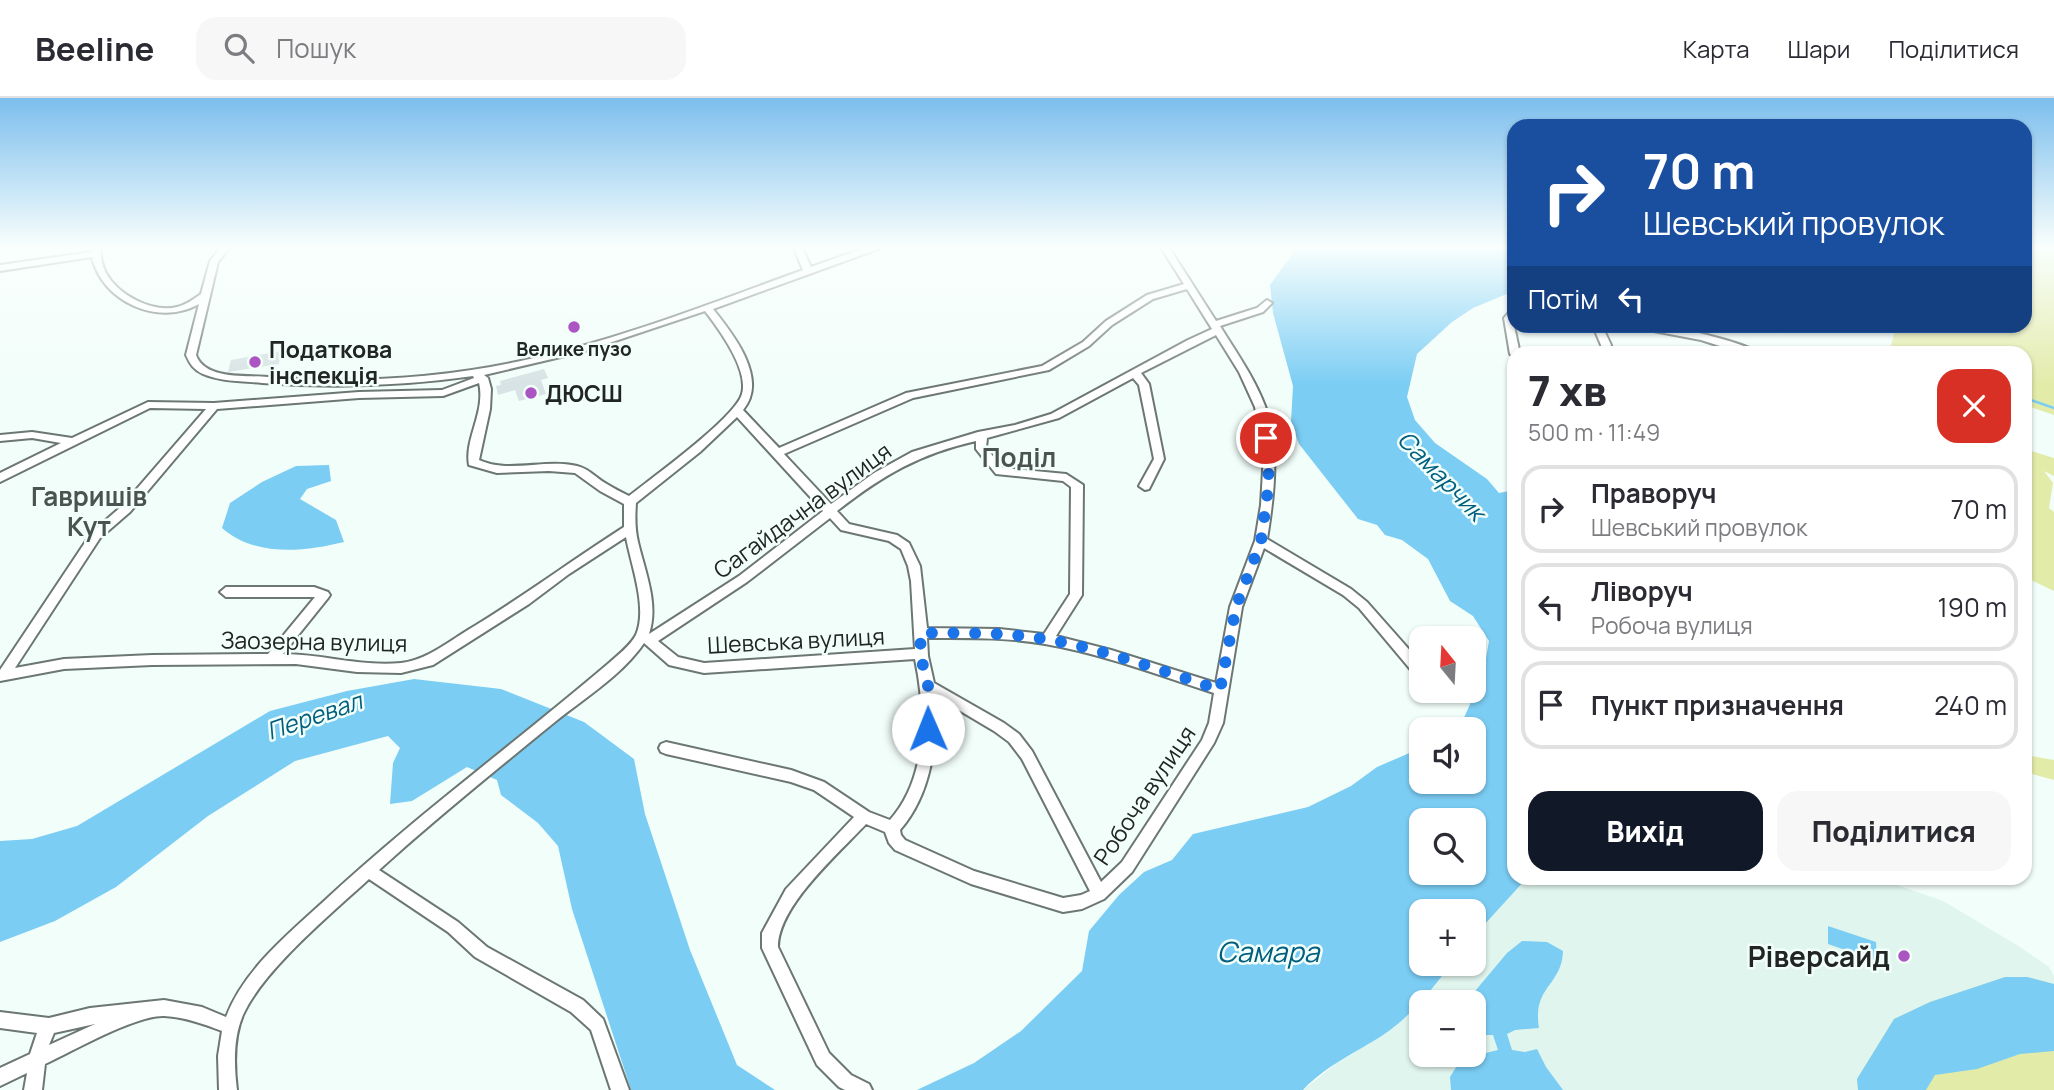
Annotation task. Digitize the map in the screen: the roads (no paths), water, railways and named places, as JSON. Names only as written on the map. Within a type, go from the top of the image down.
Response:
[{"type":"street","points":[[119,292],[148,307],[167,312],[192,306],[206,295]]},
{"type":"street","points":[[206,295],[191,355],[194,366],[207,372],[232,377],[287,382],[422,378],[471,373],[600,344],[748,292]]},
{"type":"street","points":[[778,453],[910,395],[1045,368],[1086,344],[1109,323],[1150,297],[1166,292]]},
{"type":"street","name":"Робоча вулиця","points":[[1099,894],[1127,867],[1207,743],[1216,723],[1236,607],[1261,541],[1269,481],[1269,453],[1264,423],[1244,372],[1192,292]]},
{"type":"street","name":"Сагайдачна вулиця","points":[[440,807],[645,638],[756,570],[895,465],[914,456],[982,435],[1043,421],[1215,328],[1260,310],[1267,303]]},
{"type":"street","points":[[630,502],[686,457],[737,410],[748,396],[746,376],[727,333],[707,307]]},
{"type":"street","points":[[1681,333],[1732,346]]},
{"type":"street","points":[[471,373],[483,378]]},
{"type":"street","points":[[1135,373],[1144,384],[1158,459],[1145,486]]},
{"type":"street","points":[[0,478],[148,405],[214,406],[359,395],[443,393],[483,378]]},
{"type":"street","points":[[483,378],[487,406],[477,433],[473,462],[484,468],[512,470],[574,469],[588,474],[601,486],[630,502]]},
{"type":"street","points":[[1,676],[96,535],[126,509],[214,406]]},
{"type":"street","points":[[737,410],[845,527],[859,533],[894,538],[906,547],[912,562],[919,593],[920,654],[928,685],[928,729],[924,768],[909,805],[892,828],[894,838],[913,853],[971,877],[1063,905],[1082,902],[1099,894],[1027,754],[1014,738],[928,685]]},
{"type":"street","points":[[0,438],[32,435],[74,442]]},
{"type":"street","points":[[982,435],[981,449],[1000,471],[1066,478],[1077,485],[1076,595],[1047,639]]},
{"type":"street","points":[[630,502],[630,529],[646,617],[645,638]]},
{"type":"street","name":"Заозерна вулиця","points":[[1,676],[64,664],[272,659],[401,668],[428,661],[525,601],[565,571],[630,529]]},
{"type":"street","points":[[1261,541],[1347,592],[1363,605],[1409,658]]},
{"type":"street","points":[[226,592],[314,592],[324,596],[272,659]]},
{"type":"street","points":[[921,633],[1001,634],[1047,639],[1154,668],[1220,690]]},
{"type":"street","name":"Шевська вулиця","points":[[645,638],[674,661],[704,668],[920,654]]},
{"type":"street","points":[[666,748],[791,776],[820,786],[864,816],[892,828]]},
{"type":"street","points":[[228,1090],[226,1055],[231,1027],[240,1003],[261,974],[367,870],[440,807]]},
{"type":"street","points":[[863,1090],[845,1081],[823,1059],[770,948],[770,933],[791,894],[864,816]]},
{"type":"street","points":[[367,870],[453,927],[481,952],[577,1006],[597,1025],[620,1090]]},
{"type":"street","points":[[0,1020],[49,1026],[90,1016],[164,1008],[202,1015],[231,1027]]},
{"type":"street","points":[[0,1077],[145,1009]]},
{"type":"street","points":[[33,1090],[38,1046],[49,1026]]},
{"type":"water","name":"Самара","points":[[1271,292],[1507,292],[1473,308],[1452,322],[1417,354],[1407,397],[1415,420],[1435,443],[1487,479],[1499,493],[1507,491],[1507,885],[1521,885],[1486,923],[1486,899],[1409,899],[1409,976],[1441,976],[1430,990],[1409,990],[1409,1013],[1402,1020],[1331,1067],[1303,1090],[917,1090],[974,1063],[1021,1031],[1082,971],[1089,931],[1119,895],[1144,872],[1172,860],[1193,834],[1308,807],[1351,786],[1377,767],[1409,753],[1409,794],[1486,794],[1486,717],[1464,717],[1470,704],[1486,704],[1486,658],[1489,641],[1486,626],[1479,626],[1473,616],[1450,601],[1428,559],[1402,540],[1385,535],[1377,525],[1358,519],[1299,444],[1291,422],[1293,386],[1273,313]]},
{"type":"water","points":[[329,465],[331,481],[307,489],[300,499],[336,520],[344,542],[280,550],[249,544],[222,528],[230,503],[262,482],[296,466]]},
{"type":"water","name":"Перевал","points":[[414,679],[501,689],[584,722],[634,759],[645,814],[690,950],[737,1065],[775,1090],[631,1090],[572,909],[558,846],[538,823],[501,795],[497,780],[467,767],[412,801],[390,804],[393,763],[400,748],[388,736],[295,761],[208,816],[116,887],[55,921],[0,942],[0,841],[32,839],[77,826],[270,711],[347,691]]},
{"type":"water","points":[[1828,926],[1876,942],[1877,961],[1828,944]]},
{"type":"water","points":[[1522,941],[1547,942],[1563,951],[1558,972],[1540,1003],[1539,1028],[1515,1030],[1507,1034],[1512,1050],[1525,1052],[1537,1049],[1563,1090],[1451,1090],[1450,1077],[1456,1067],[1486,1067],[1486,1053],[1498,1050],[1493,1035],[1486,1035],[1486,990],[1476,990],[1507,953]]},
{"type":"water","points":[[2005,977],[2027,977],[2054,984],[2054,1051],[2020,1054],[1977,1069],[1935,1075],[1926,1090],[1858,1090],[1857,1079],[1894,1019],[1930,1002]]},
{"type":"waterway","points":[[2032,400],[2054,408]]},
{"type":"place","name":"Велике пузо","points":[[574,327]]},
{"type":"place","name":"Податкова інспекція","points":[[255,362]]},
{"type":"place","name":"ДЮСШ","points":[[531,393]]},
{"type":"place","name":"Ріверсайд","points":[[1904,956]]},
{"type":"district","name":"Поділ","points":[[1019,457]]},
{"type":"district","name":"Гавришів Кут","points":[[89,511]]},
{"type":"water label","name":"Самарчик","points":[[1442,475]]}]
